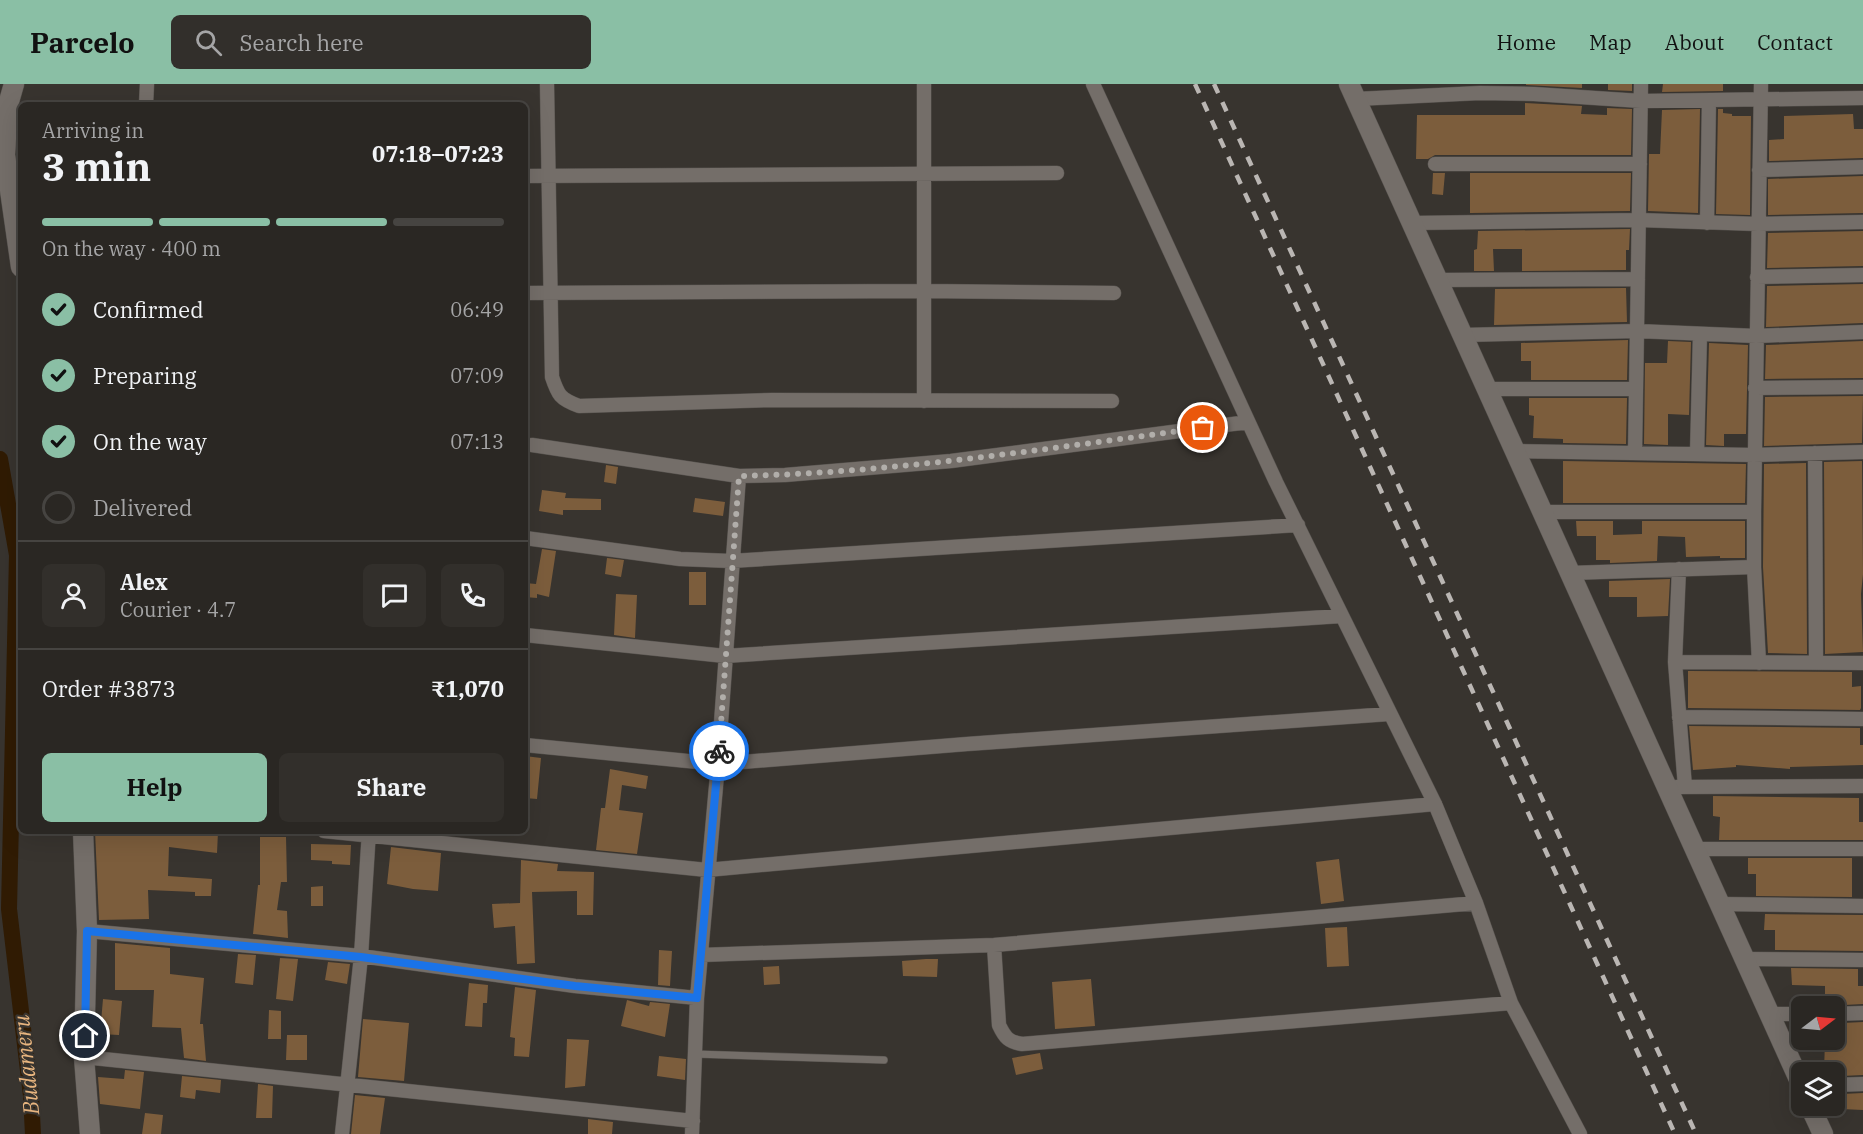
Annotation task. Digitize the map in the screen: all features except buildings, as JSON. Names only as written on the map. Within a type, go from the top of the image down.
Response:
[{"type":"street","points":[[14,84],[8,105],[5,155],[18,246]]},
{"type":"street","points":[[146,102],[147,84]]},
{"type":"street","points":[[547,84],[552,377],[557,393],[566,401],[579,406],[772,400],[1112,401]]},
{"type":"street","points":[[924,84],[924,401]]},
{"type":"street","points":[[1093,84],[1248,422],[1434,804],[1476,903],[1511,1003],[1580,1134]]},
{"type":"street","points":[[1635,453],[1641,84]]},
{"type":"street","points":[[1759,663],[1754,567],[1754,455],[1761,84]]},
{"type":"street","points":[[1791,1062],[1694,849],[1676,787],[1570,573],[1353,91],[1534,89],[1641,101],[1863,98]]},
{"type":"street","points":[[1707,223],[1709,101]]},
{"type":"street","points":[[1435,164],[1640,164]]},
{"type":"street","points":[[1760,170],[1863,167]]},
{"type":"street","points":[[528,176],[1057,173]]},
{"type":"street","points":[[1412,223],[1639,219],[1758,224],[1863,222]]},
{"type":"street","points":[[1757,277],[1863,275]]},
{"type":"street","points":[[1438,280],[1638,279]]},
{"type":"street","points":[[528,293],[923,291],[1114,293]]},
{"type":"street","points":[[1463,335],[1637,331],[1756,336],[1863,332]]},
{"type":"street","points":[[1697,454],[1700,334]]},
{"type":"street","points":[[1755,388],[1863,387]]},
{"type":"street","points":[[1487,389],[1636,389]]},
{"type":"street","points":[[532,445],[739,476],[785,475],[951,460],[1248,422]]},
{"type":"street","points":[[1515,450],[1754,455],[1863,452]]},
{"type":"street","points":[[1815,453],[1816,663]]},
{"type":"street","points":[[84,1057],[692,1128],[697,998],[718,764],[739,476]]},
{"type":"street","points":[[1542,512],[1754,512]]},
{"type":"street","points":[[528,538],[680,559],[731,561],[1298,525]]},
{"type":"street","points":[[1570,573],[1754,567]]},
{"type":"street","points":[[1676,787],[1679,717],[1675,662],[1679,569]]},
{"type":"street","points":[[528,635],[725,656],[1341,616]]},
{"type":"street","points":[[1675,662],[1863,663]]},
{"type":"street","points":[[528,745],[718,764],[1389,714]]},
{"type":"street","points":[[1679,717],[1863,719]]},
{"type":"street","points":[[1676,787],[1863,786]]},
{"type":"street","points":[[378,834],[707,870],[1434,804]]},
{"type":"street","points":[[83,834],[87,931],[84,1057],[90,1134]]},
{"type":"street","points":[[342,1134],[361,957],[369,834]]},
{"type":"street","points":[[1694,849],[1863,849]]},
{"type":"street","points":[[701,955],[994,945],[1476,903]]},
{"type":"street","points":[[1719,904],[1863,906]]},
{"type":"street","points":[[87,931],[361,957],[575,986],[697,998]]},
{"type":"street","points":[[994,945],[999,1025],[1010,1042],[1022,1044],[1511,1003]]},
{"type":"street","points":[[1744,959],[1863,960]]},
{"type":"street","points":[[1845,1014],[1863,1013]]},
{"type":"street","points":[[1769,1014],[1791,1014]]},
{"type":"street","points":[[1845,1085],[1863,1084]]},
{"type":"street","points":[[1815,1116],[1823,1134]]},
{"type":"lane","points":[[695,1054],[884,1060]]},
{"type":"waterway","name":"Budameru","points":[[0,459],[17,555],[9,909],[31,1096],[33,1134]]},
{"type":"railway","points":[[1195,84],[1675,1134]]},
{"type":"railway","points":[[1214,84],[1696,1134]]},
{"type":"way so far","points":[[719,751],[731,561],[739,476],[785,475],[951,460],[1203,428]]},
{"type":"route","points":[[85,1036],[87,931],[361,957],[575,986],[697,998],[719,751]]}]
